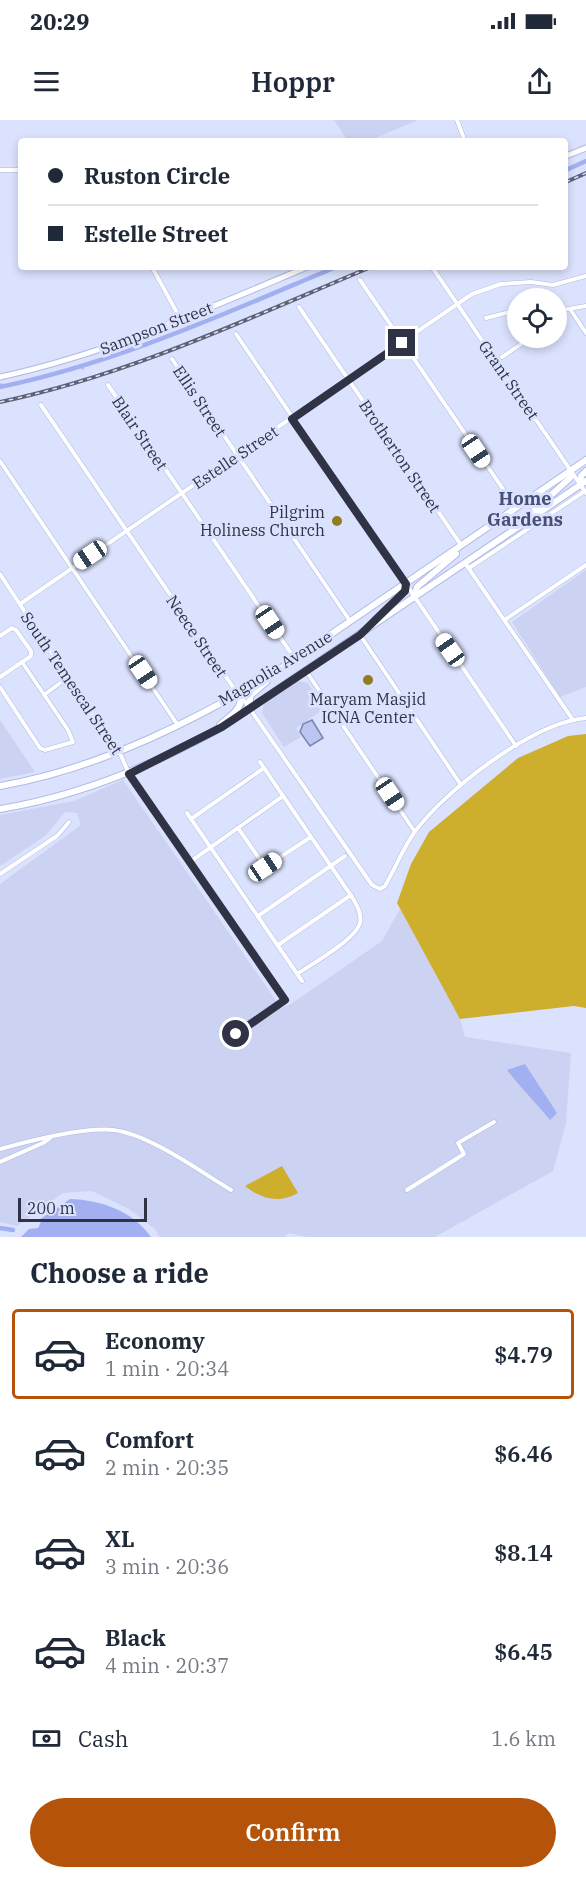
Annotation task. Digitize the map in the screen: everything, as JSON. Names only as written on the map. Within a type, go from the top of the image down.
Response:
[{"type":"main road","name":"Magnolia Avenue","points":[[0,786],[72,768],[119,751],[239,693],[286,665],[586,460]]},
{"type":"main road","points":[[514,530],[570,478],[571,471]]},
{"type":"main road","points":[[583,483],[581,476],[586,471]]},
{"type":"main road","name":"Magnolia Avenue","points":[[0,809],[66,795],[129,774],[209,735],[414,597],[467,566],[514,530],[583,483]]},
{"type":"main road","points":[[414,597],[417,587],[458,552],[461,546]]},
{"type":"main road","points":[[360,635],[405,591],[406,584]]},
{"type":"main road","points":[[250,708],[248,701],[251,696],[286,665]]},
{"type":"main road","points":[[209,735],[238,708],[242,702],[239,693]]},
{"type":"street","points":[[457,120],[464,138]]},
{"type":"street","points":[[568,155],[586,148]]},
{"type":"street","points":[[0,170],[18,170]]},
{"type":"street","points":[[154,270],[181,320]]},
{"type":"street","name":"Sampson Street","points":[[0,377],[66,360],[181,320],[301,270]]},
{"type":"street","name":"Grant Street","points":[[434,270],[571,471],[583,483],[585,492]]},
{"type":"street","name":"Estelle Street","points":[[20,604],[472,294],[501,284],[531,282],[553,285],[586,276]]},
{"type":"street","points":[[360,280],[516,509]]},
{"type":"street","points":[[567,309],[586,306]]},
{"type":"street","name":"Brotherton Street","points":[[299,307],[461,546]]},
{"type":"street","points":[[570,309],[586,333]]},
{"type":"street","points":[[486,318],[507,313]]},
{"type":"street","points":[[236,334],[516,746]]},
{"type":"street","points":[[502,357],[515,348]]},
{"type":"street","name":"Ellis Street","points":[[172,359],[350,621]]},
{"type":"street","name":"Blair Street","points":[[108,385],[295,658]]},
{"type":"street","name":"Neece Street","points":[[41,405],[233,687],[250,708],[372,885],[380,889],[388,881],[415,832]]},
{"type":"street","points":[[0,461],[177,724]]},
{"type":"street","name":"Magnolia Avenue","points":[[467,566],[585,492]]},
{"type":"street","points":[[506,619],[586,565]]},
{"type":"street","points":[[467,566],[506,619],[573,720]]},
{"type":"street","name":"South Temescal Street","points":[[0,574],[113,746],[119,751],[129,774],[285,1000],[236,1034]]},
{"type":"street","points":[[0,636],[12,628],[16,630],[31,651],[31,656],[0,677]]},
{"type":"street","points":[[360,635],[461,784]]},
{"type":"street","points":[[0,687],[40,748],[45,750],[73,742],[68,730],[22,662]]},
{"type":"street","points":[[306,671],[415,832],[461,784],[516,746],[553,726],[586,718]]},
{"type":"street","points":[[44,695],[68,677]]},
{"type":"street","points":[[260,762],[351,895],[360,914],[359,924],[354,934],[297,974]]},
{"type":"street","points":[[191,819],[264,768]]},
{"type":"street","points":[[190,862],[283,796]]},
{"type":"street","points":[[187,813],[302,981]]},
{"type":"street","points":[[0,874],[57,836],[69,822]]},
{"type":"street","points":[[238,828],[270,874]]},
{"type":"street","points":[[265,867],[311,837]]},
{"type":"street","points":[[258,915],[345,856]]},
{"type":"street","points":[[278,945],[351,895]]},
{"type":"street","points":[[407,1190],[464,1154],[458,1143],[494,1122]]},
{"type":"street","points":[[0,1149],[51,1138],[112,1130],[129,1133],[158,1147],[231,1190]]},
{"type":"street","points":[[0,1162],[51,1138]]},
{"type":"shaded area","points":[[334,120],[418,120],[375,138],[346,138]]},
{"type":"shaded area","points":[[586,570],[586,687],[560,697],[512,622]]},
{"type":"shaded area","points":[[297,681],[308,683],[324,709],[296,728],[301,737],[284,747],[262,713],[264,704]]},
{"type":"shaded area","points":[[0,720],[35,772],[0,779]]},
{"type":"shaded area","points":[[586,734],[586,1008],[574,1006],[460,1019],[397,903],[411,864],[429,832],[518,758],[568,736]]},
{"type":"shaded area","points":[[123,780],[281,1008],[291,1004],[382,941],[400,909],[460,1019],[465,1037],[571,1053],[566,1123],[553,1171],[435,1237],[308,1237],[288,1233],[285,1237],[160,1237],[155,1229],[129,1209],[92,1191],[63,1193],[17,1226],[0,1222],[0,884],[81,825],[77,813],[65,812],[45,836],[0,866],[0,815],[74,801]]},
{"type":"shaded area","points":[[282,1166],[298,1193],[284,1198],[270,1199],[245,1186]]},
{"type":"water","points":[[525,1064],[557,1113],[550,1120],[507,1070]]},
{"type":"water","points":[[70,1199],[105,1205],[126,1214],[144,1228],[151,1237],[21,1237],[29,1229],[38,1228],[41,1222],[39,1220]]},
{"type":"building","points":[[312,720],[323,738],[310,746],[300,732],[303,724]]},
{"type":"waterway","points":[[568,169],[586,161]]},
{"type":"waterway","points":[[0,387],[44,377],[129,351],[329,270]]},
{"type":"waterway","points":[[0,1228],[13,1230]]},
{"type":"railway","points":[[568,181],[586,173]]},
{"type":"railway","points":[[0,402],[48,391],[142,361],[364,270]]},
{"type":"place","name":"Pilgrim Holiness Church","points":[[337,521]]},
{"type":"place","name":"Maryam Masjid ICNA Center","points":[[368,680]]},
{"type":"district","name":"Home Gardens","points":[[525,509]]},
{"type":"route","points":[[236,1034],[285,1000],[129,774],[222,727],[360,635],[405,591],[406,584],[292,419],[402,343]]}]
